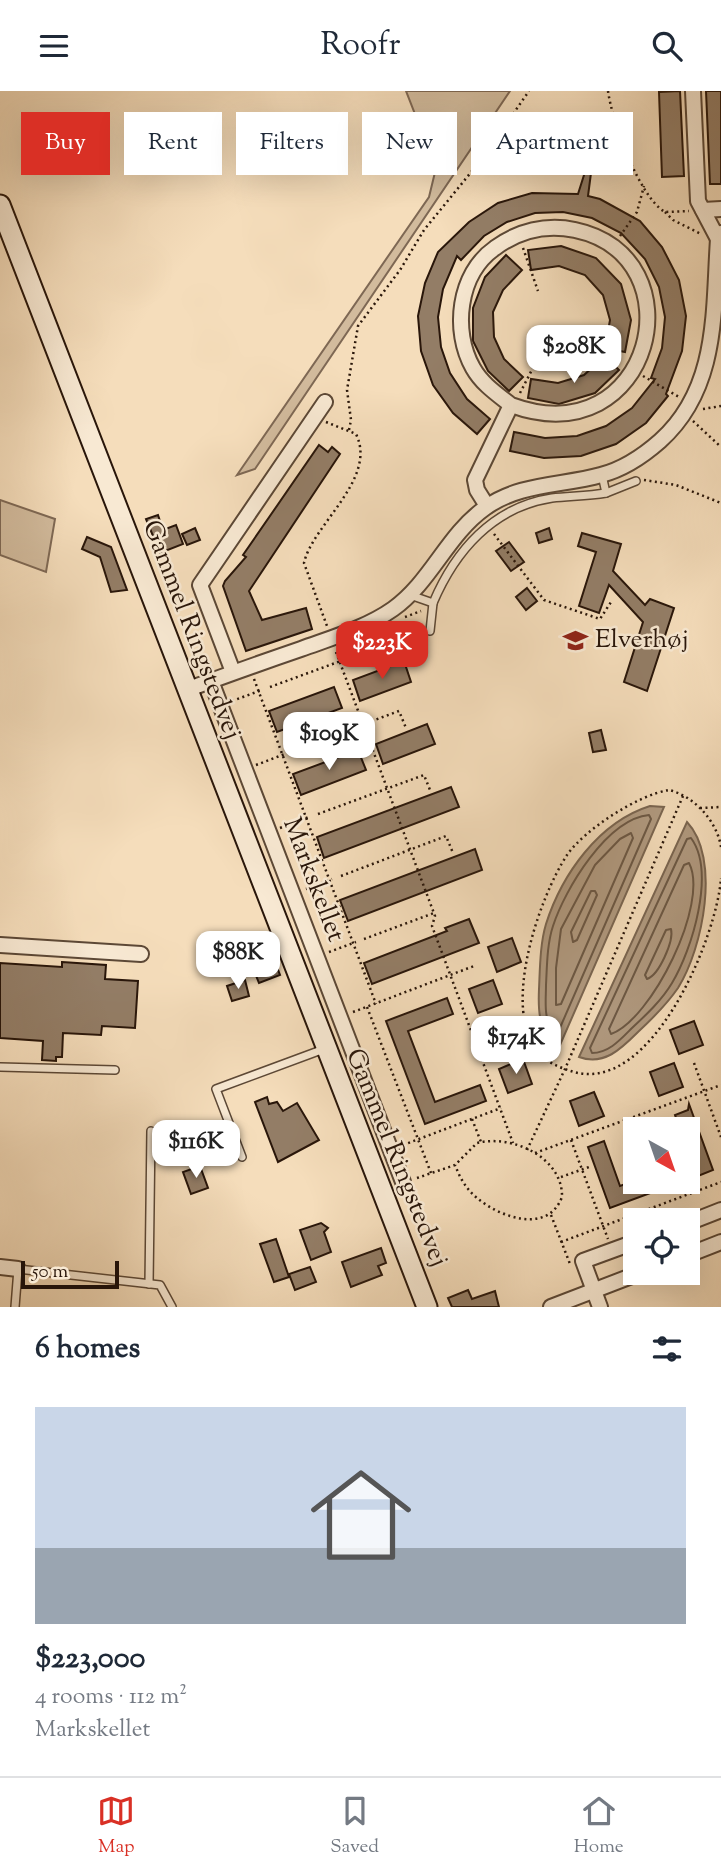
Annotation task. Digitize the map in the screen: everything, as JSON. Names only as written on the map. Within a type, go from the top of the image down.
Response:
[{"type":"street","points":[[186,690],[331,638],[377,618],[410,595],[457,533],[487,506],[533,487],[602,475],[646,453],[683,415],[697,392],[708,358],[718,272],[719,236],[703,211],[697,191],[693,91]]},
{"type":"street","name":"Gammel Ringstedvej","points":[[0,205],[427,1307]]},
{"type":"street","points":[[703,211],[721,209]]},
{"type":"street","points":[[558,226],[588,233],[611,246],[628,262],[643,289],[648,319],[645,344],[633,374],[610,396],[582,410],[554,415],[512,405],[487,387],[472,367],[460,329],[463,296],[475,269],[493,249],[525,231],[558,226]]},
{"type":"street","points":[[233,673],[200,585],[326,402]]},
{"type":"street","points":[[487,506],[477,490],[475,480],[512,405]]},
{"type":"street","name":"Markskellet","points":[[211,681],[403,1182]]},
{"type":"street","points":[[0,945],[141,954]]},
{"type":"street","points":[[316,1026],[340,1017]]},
{"type":"street","points":[[700,1218],[721,1210]]},
{"type":"street","points":[[700,1250],[721,1242]]},
{"type":"street","points":[[600,1307],[583,1261],[623,1246]]},
{"type":"street","points":[[0,1267],[18,1269]]},
{"type":"street","points":[[551,1307],[623,1280]]},
{"type":"lane","points":[[602,475],[606,493]]},
{"type":"lane","points":[[430,631],[433,603],[449,568],[488,525],[524,506],[552,498],[606,493],[636,481]]},
{"type":"lane","points":[[410,595],[433,603]]},
{"type":"lane","points":[[242,1157],[216,1089],[325,1048]]},
{"type":"lane","points":[[0,1067],[115,1070]]},
{"type":"lane","points":[[149,1284],[151,1131]]},
{"type":"lane","points":[[15,1307],[18,1269],[160,1285],[172,1307]]},
{"type":"path","points":[[349,429],[351,420],[347,390],[358,326],[400,270],[424,230],[481,160],[529,91]]},
{"type":"path","points":[[608,91],[610,109],[644,186],[658,208],[673,220],[706,237],[719,236]]},
{"type":"path","points":[[611,246],[637,212],[644,186]]},
{"type":"path","points":[[666,212],[703,211]]},
{"type":"path","points":[[518,235],[538,291]]},
{"type":"path","points":[[587,340],[633,374],[678,398],[685,390]]},
{"type":"path","points":[[512,405],[537,360]]},
{"type":"path","points":[[683,415],[703,428],[721,447]]},
{"type":"path","points":[[316,416],[356,434],[361,450],[354,479],[304,563],[434,913],[432,926],[513,1143]]},
{"type":"path","points":[[636,481],[648,479],[676,485],[721,503]]},
{"type":"path","points":[[488,525],[544,600],[600,619],[611,602]]},
{"type":"path","points":[[270,687],[376,647],[382,664]]},
{"type":"path","points":[[249,667],[376,1004]]},
{"type":"path","points":[[220,706],[260,691]]},
{"type":"path","points":[[294,750],[399,711],[406,727]]},
{"type":"path","points":[[245,769],[284,755]]},
{"type":"path","points":[[318,814],[424,775],[430,790]]},
{"type":"path","points":[[721,847],[714,827],[700,808],[683,796],[663,791],[621,810],[578,844],[568,855],[555,880],[528,955],[524,1022],[536,1050],[551,1063],[585,1075],[606,1072],[627,1060],[661,1025],[683,995],[702,956],[717,914],[721,878]]},
{"type":"path","points":[[527,1150],[565,1069],[683,796]]},
{"type":"path","points":[[700,808],[721,807]]},
{"type":"path","points":[[269,832],[307,818]]},
{"type":"path","points":[[341,876],[446,836],[453,853]]},
{"type":"path","points":[[293,895],[331,880]]},
{"type":"path","points":[[364,939],[434,913]]},
{"type":"path","points":[[316,957],[354,942]]},
{"type":"path","points":[[340,1017],[474,966]]},
{"type":"path","points":[[367,1007],[431,1173]]},
{"type":"path","points":[[694,1063],[721,1136]]},
{"type":"path","points":[[535,1153],[721,1085]]},
{"type":"path","points":[[390,1150],[501,1108]]},
{"type":"path","points":[[472,1119],[481,1142]]},
{"type":"path","points":[[571,1140],[612,1250]]},
{"type":"path","points":[[403,1182],[455,1165],[471,1146],[481,1142],[513,1143],[535,1153],[561,1177],[562,1197],[559,1207],[551,1215],[535,1220],[507,1215],[478,1199],[461,1180],[455,1165]]},
{"type":"path","points":[[561,1177],[589,1167]]},
{"type":"path","points":[[561,1242],[721,1182]]},
{"type":"shaded area","points":[[406,91],[510,91],[496,112],[471,112],[471,149],[457,170],[457,112],[414,112]]},
{"type":"shaded area","points":[[434,175],[453,175],[255,469],[237,475],[429,197]]},
{"type":"shaded area","points":[[0,500],[55,519],[46,572],[0,555]]},
{"type":"water","points":[[650,806],[664,807],[560,1045],[543,1028],[539,1005],[543,940],[553,905],[572,869],[599,837],[614,824]]},
{"type":"water","points":[[687,822],[697,838],[706,880],[701,927],[687,971],[664,1006],[618,1050],[604,1058],[579,1057]]},
{"type":"building","points":[[680,91],[684,176],[662,177],[659,92]]},
{"type":"building","points":[[706,91],[721,91],[721,184],[710,184]]},
{"type":"building","points":[[584,175],[591,175],[588,196],[600,199],[640,221],[662,247],[679,280],[686,316],[682,351],[666,394],[668,396],[646,423],[616,444],[581,456],[544,458],[510,451],[514,432],[545,438],[577,436],[606,426],[632,408],[655,379],[651,378],[662,348],[665,317],[659,287],[645,259],[621,233],[592,218],[563,212],[535,213],[507,222],[484,236],[461,260],[457,256],[443,289],[438,317],[441,347],[450,373],[467,399],[490,419],[477,434],[453,413],[433,385],[421,351],[418,316],[425,283],[438,252],[469,222],[498,203],[532,193],[578,194]]},
{"type":"building","points":[[561,246],[596,258],[621,284],[631,320],[625,352],[605,348],[610,320],[603,295],[585,275],[559,266],[531,270],[528,250]]},
{"type":"building","points":[[506,255],[522,270],[503,290],[493,312],[494,337],[504,359],[523,377],[509,391],[488,371],[473,341],[473,308],[485,277]]},
{"type":"building","points":[[605,356],[619,370],[595,393],[559,404],[528,398],[531,379],[558,383],[584,375]]},
{"type":"building","points":[[319,445],[328,452],[332,447],[340,454],[249,591],[262,620],[306,608],[312,629],[246,651],[223,586],[246,557],[243,555]]},
{"type":"building","points":[[158,515],[163,530],[176,525],[183,544],[160,553],[146,519]]},
{"type":"building","points":[[195,528],[200,540],[187,545],[182,534]]},
{"type":"building","points":[[549,528],[552,539],[539,543],[536,533]]},
{"type":"building","points":[[582,533],[621,544],[613,571],[645,605],[650,599],[674,608],[647,691],[624,682],[643,622],[609,585],[599,613],[579,606],[596,552],[578,546]]},
{"type":"building","points":[[87,537],[111,547],[127,590],[111,592],[100,557],[82,549]]},
{"type":"building","points":[[509,542],[524,562],[511,571],[496,551]]},
{"type":"building","points":[[527,588],[537,601],[526,610],[516,597]]},
{"type":"building","points":[[404,661],[411,682],[360,701],[353,680]]},
{"type":"building","points":[[334,687],[342,708],[277,732],[269,711]]},
{"type":"building","points":[[427,724],[435,744],[383,764],[376,744]]},
{"type":"building","points":[[601,730],[606,750],[593,752],[589,733]]},
{"type":"building","points":[[358,750],[366,770],[301,795],[293,774]]},
{"type":"building","points":[[451,787],[459,807],[324,858],[317,837]]},
{"type":"building","points":[[475,849],[482,870],[348,921],[340,900]]},
{"type":"building","points":[[469,919],[479,943],[372,984],[364,963],[447,931],[445,928]]},
{"type":"building","points":[[512,938],[521,962],[497,972],[488,947]]},
{"type":"building","points":[[270,949],[280,975],[259,983],[249,958]]},
{"type":"building","points":[[62,962],[106,965],[105,979],[138,981],[135,1028],[102,1026],[101,1035],[63,1033],[62,1057],[56,1057],[56,1061],[42,1060],[43,1041],[0,1038],[0,963],[62,967]]},
{"type":"building","points":[[245,980],[249,996],[232,1001],[227,986]]},
{"type":"building","points":[[493,980],[502,1004],[478,1013],[469,989]]},
{"type":"building","points":[[447,998],[453,1014],[408,1031],[435,1102],[480,1085],[486,1101],[425,1124],[386,1021]]},
{"type":"building","points":[[694,1021],[703,1045],[679,1054],[670,1030]]},
{"type":"building","points":[[523,1059],[532,1084],[508,1093],[499,1069]]},
{"type":"building","points":[[674,1063],[683,1087],[659,1096],[650,1072]]},
{"type":"building","points":[[594,1092],[604,1116],[579,1126],[570,1101]]},
{"type":"building","points":[[267,1097],[269,1104],[277,1102],[283,1111],[297,1103],[319,1140],[278,1162],[255,1102]]},
{"type":"building","points":[[689,1104],[694,1117],[676,1117],[675,1115],[688,1110]]},
{"type":"building","points":[[700,1134],[713,1170],[700,1175]]},
{"type":"building","points":[[604,1141],[620,1186],[623,1185],[623,1194],[648,1194],[610,1208],[588,1147]]},
{"type":"building","points":[[200,1166],[208,1188],[191,1194],[183,1172]]},
{"type":"building","points":[[321,1223],[328,1228],[324,1232],[331,1252],[311,1260],[300,1230]]},
{"type":"building","points":[[276,1239],[289,1277],[274,1282],[260,1244]]},
{"type":"building","points":[[381,1248],[386,1263],[378,1266],[382,1275],[351,1287],[342,1262]]},
{"type":"building","points":[[310,1267],[316,1282],[295,1290],[289,1274]]},
{"type":"building","points":[[468,1290],[472,1299],[495,1291],[499,1307],[452,1307],[448,1298]]},
{"type":"place","name":"Elverhøj","points":[[575,640]]}]
